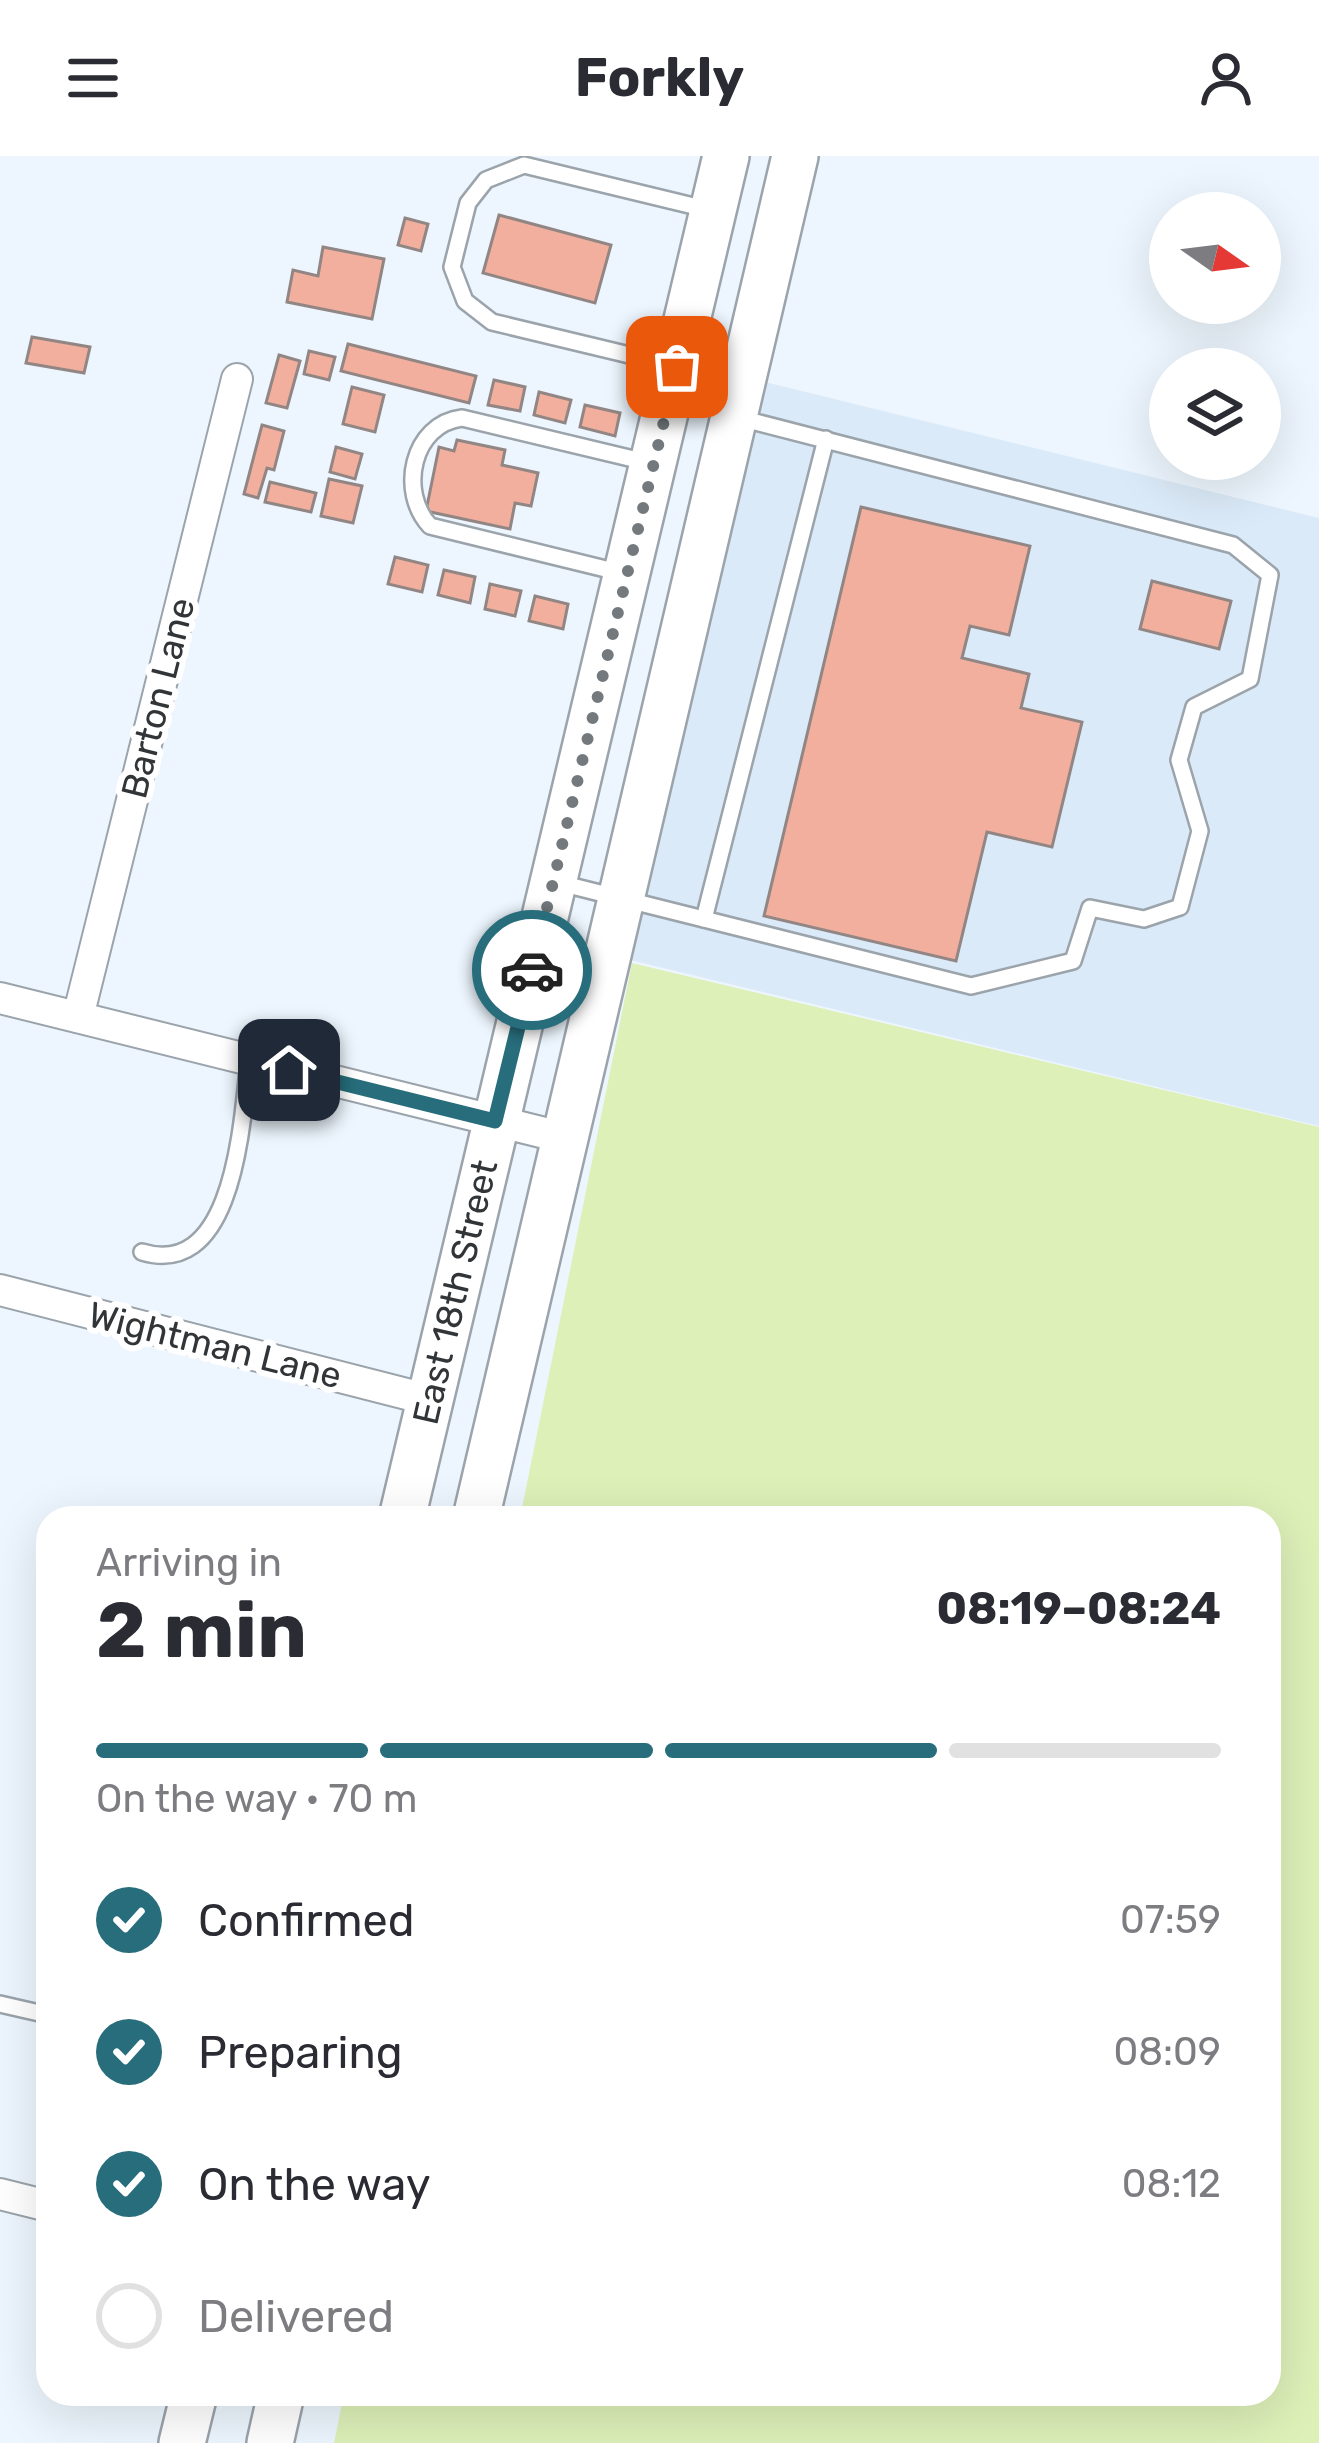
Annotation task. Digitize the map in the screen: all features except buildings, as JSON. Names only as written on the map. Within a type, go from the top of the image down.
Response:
[{"type":"main road","name":"East 18th Street","points":[[405,1506],[726,156]]},
{"type":"main road","name":"East 18th Street","points":[[479,1506],[617,898],[795,156]]},
{"type":"main road","points":[[182,2443],[191,2406]]},
{"type":"main road","points":[[270,2443],[278,2406]]},
{"type":"street","name":"Barton Lane","points":[[78,1017],[238,379]]},
{"type":"street","points":[[0,998],[561,1137]]},
{"type":"street","name":"Wightman Lane","points":[[0,1290],[430,1400]]},
{"type":"street","points":[[0,2194],[36,2203]]},
{"type":"lane","points":[[677,367],[492,322],[465,301],[452,267],[468,203],[486,180],[524,165],[713,210]]},
{"type":"lane","points":[[554,881],[971,986],[1073,962],[1090,908],[1144,919],[1180,907],[1200,831],[1179,760],[1194,707],[1250,679],[1270,575],[1233,545],[733,416]]},
{"type":"lane","points":[[628,575],[430,526],[416,512],[410,487],[424,436],[446,420],[462,418],[654,464]]},
{"type":"lane","points":[[704,919],[826,439]]},
{"type":"lane","points":[[142,1252],[159,1257],[185,1254],[210,1232],[227,1190],[249,1060]]},
{"type":"lane","points":[[0,2004],[36,2012]]},
{"type":"shaded area","points":[[761,381],[1149,476],[1149,480],[1319,518],[1319,1126],[626,959]]},
{"type":"green space","points":[[632,963],[1319,1127],[1319,2443],[334,2443],[342,2406],[1281,2406],[1281,1506],[522,1506]]},
{"type":"way so far","points":[[532,970],[677,367]]},
{"type":"route","points":[[289,1070],[495,1121],[532,970]]}]
